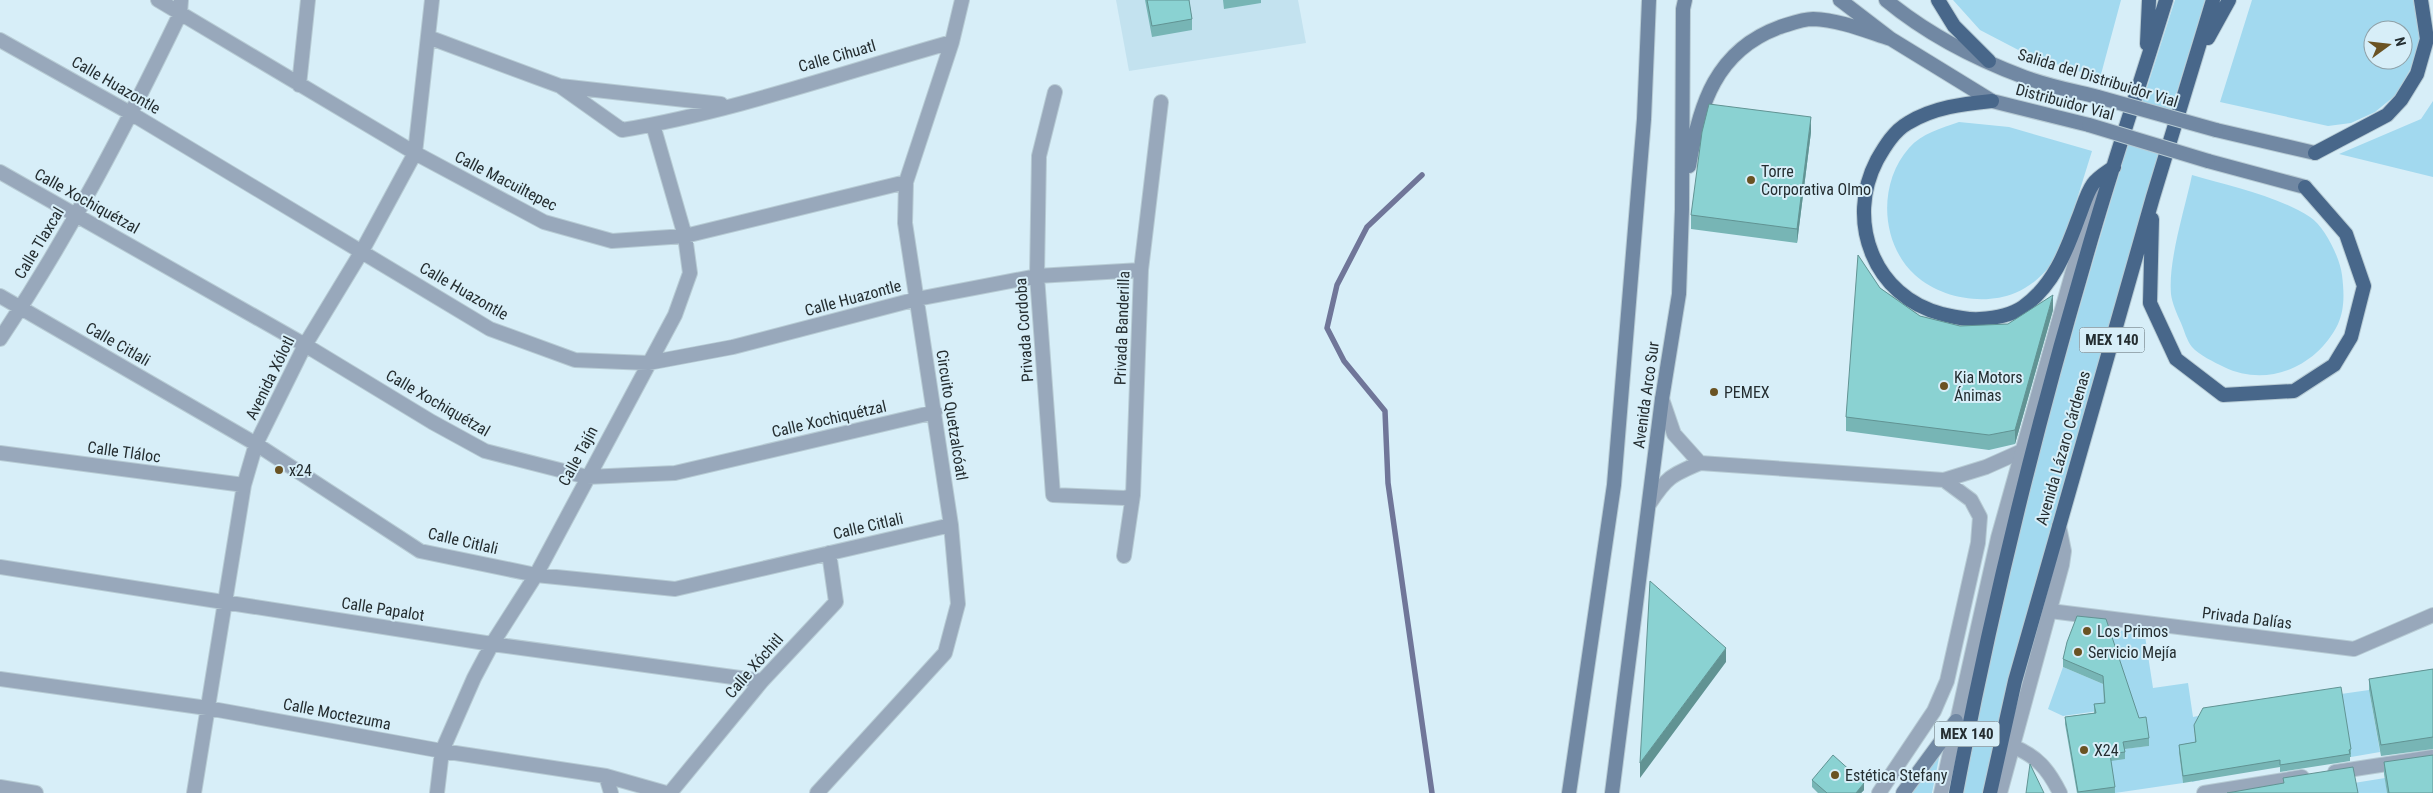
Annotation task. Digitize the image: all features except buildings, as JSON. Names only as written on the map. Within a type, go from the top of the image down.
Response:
[{"type":"highway","points":[[1938,0],[1954,26],[1988,61]]},
{"type":"highway","points":[[2146,64],[2149,0]]},
{"type":"highway","name":"Avenida Lázaro Cárdenas","points":[[1956,793],[1979,675],[2004,576],[2021,495],[2084,264],[2166,0]]},
{"type":"highway","name":"Avenida Lázaro Cárdenas","points":[[1990,793],[2015,681],[2153,197],[2213,0]]},
{"type":"highway","points":[[2196,58],[2229,0]]},
{"type":"highway","points":[[2315,153],[2387,115],[2401,100],[2417,74],[2427,39],[2421,0]]},
{"type":"highway","points":[[1992,101],[1955,105],[1931,112],[1907,123],[1886,143],[1872,170],[1863,203],[1867,242],[1882,273],[1903,296],[1930,311],[1967,320],[2001,317],[2022,308],[2050,282],[2061,262],[2088,193],[2098,179],[2114,167]]},
{"type":"highway","points":[[2153,197],[2150,303],[2176,359],[2223,395],[2264,394],[2294,391],[2334,365],[2351,337],[2364,286],[2346,234],[2304,187]]},
{"type":"main road","name":"Avenida Arco Sur","points":[[1569,793],[1614,485],[1644,119],[1649,0]]},
{"type":"main road","name":"Avenida Arco Sur","points":[[1612,793],[1662,399],[1679,294],[1682,209],[1683,10],[1685,0]]},
{"type":"main road","name":"Distribuidor Vial","points":[[1840,0],[1891,39],[1992,101],[2089,125],[2208,161],[2304,187]]},
{"type":"main road","name":"Salida del Distribuidor Vial","points":[[1886,0],[1939,36],[2025,77],[2216,130],[2315,153]]},
{"type":"main road","points":[[1682,209],[1698,121],[1717,76],[1738,50],[1759,35],[1810,19],[1844,24],[1891,39]]},
{"type":"main road","points":[[1903,793],[1956,721]]},
{"type":"street","name":"Calle Macuiltepec","points":[[158,0],[415,154],[544,222],[612,241],[685,236],[906,182]]},
{"type":"street","name":"Calle Tlaxcal","points":[[0,339],[21,308],[77,214],[132,114],[180,14],[181,0]]},
{"type":"street","points":[[299,85],[308,0]]},
{"type":"street","name":"Avenida Xólotl","points":[[194,793],[244,485],[256,444],[305,345],[362,251],[415,154],[432,0]]},
{"type":"street","name":"Circuito Quetzalcóatl","points":[[817,793],[945,653],[958,604],[951,525],[905,222],[906,182],[952,42],[962,0]]},
{"type":"street","name":"Calle Cihuatl","points":[[428,37],[560,86],[732,105]]},
{"type":"street","name":"Calle Huazontle","points":[[0,40],[132,114],[490,329],[575,360],[648,363],[733,347],[917,299],[1037,276],[1141,270]]},
{"type":"street","name":"Calle Cihuatl","points":[[560,86],[622,130],[654,125],[732,105],[952,42]]},
{"type":"street","name":"Privada Cordoba","points":[[1055,92],[1039,156],[1037,276],[1053,495],[1129,496]]},
{"type":"street","name":"Privada Banderilla","points":[[1124,556],[1141,270],[1161,102]]},
{"type":"street","name":"Calle Tajín","points":[[437,793],[442,751],[474,678],[492,644],[536,575],[675,315],[690,273],[685,236],[654,125]]},
{"type":"street","name":"Calle Xochiquétzal","points":[[0,172],[305,345],[432,422],[485,451],[587,477],[675,473],[935,412]]},
{"type":"street","points":[[1941,793],[1998,538],[2098,179]]},
{"type":"street","name":"Calle Citlali","points":[[0,296],[256,444],[420,551],[536,575],[675,589],[951,525]]},
{"type":"street","points":[[1662,399],[1674,434],[1700,464]]},
{"type":"street","points":[[1650,503],[1664,481],[1678,472],[1700,464],[1944,480],[1986,467],[2022,451]]},
{"type":"street","name":"Calle Tláloc","points":[[0,453],[244,485]]},
{"type":"street","points":[[1879,793],[1934,711],[1947,681],[1978,543],[1980,518],[1972,500],[1944,480]]},
{"type":"street","points":[[2000,793],[2063,558],[2059,526]]},
{"type":"street","name":"Calle Xóchitl","points":[[670,793],[762,681],[836,602],[829,553]]},
{"type":"street","name":"Calle Papalot","points":[[0,567],[492,644],[762,681]]},
{"type":"street","name":"Privada Dalías","points":[[2050,611],[2354,649],[2433,615]]},
{"type":"street","name":"Calle Moctezuma","points":[[0,678],[207,708],[442,751],[606,776],[666,793]]},
{"type":"street","points":[[2012,746],[2038,759],[2050,772],[2060,793]]},
{"type":"street","points":[[2204,793],[2433,757]]},
{"type":"street","points":[[606,776],[611,793]]},
{"type":"street","points":[[0,787],[36,793]]},
{"type":"shaded area","points":[[1116,0],[1298,0],[1306,43],[1129,71]]},
{"type":"shaded area","points":[[1953,0],[2121,0],[2100,78],[2028,55],[1980,30]]},
{"type":"shaded area","points":[[2175,0],[2205,0],[2171,111],[2142,103]]},
{"type":"shaded area","points":[[2252,0],[2415,0],[2421,22],[2420,51],[2413,64],[2413,20],[2363,20],[2363,70],[2410,70],[2397,94],[2375,112],[2351,123],[2328,126],[2220,102]]},
{"type":"shaded area","points":[[2433,101],[2433,177],[2339,154],[2421,119]]},
{"type":"shaded area","points":[[1959,122],[2009,127],[2092,151],[2063,246],[2058,256],[2034,282],[2022,290],[2003,297],[1990,299],[1963,298],[1925,283],[1903,262],[1895,247],[1890,230],[1887,213],[1888,195],[1892,178],[1899,162],[1909,148],[1920,138]]},
{"type":"shaded area","points":[[2128,144],[2161,155],[2042,605],[2013,739],[1996,793],[1955,793],[1993,630],[2035,467],[2080,305]]},
{"type":"shaded area","points":[[2192,175],[2253,192],[2283,203],[2310,217],[2326,235],[2341,268],[2343,281],[2342,312],[2338,324],[2329,339],[2304,362],[2273,374],[2240,373],[2207,358],[2190,345],[2172,301],[2171,281],[2174,250]]},
{"type":"shaded area","points":[[2106,627],[2145,636],[2153,688],[2188,683],[2193,717],[2203,715],[2194,733],[2201,780],[2192,782],[2188,751],[2179,753],[2183,783],[2115,793],[2110,761],[2123,749],[2149,746],[2139,725]]},
{"type":"shaded area","points":[[2063,667],[2103,684],[2105,710],[2063,716],[2048,709]]},
{"type":"shaded area","points":[[2369,690],[2380,752],[2351,757],[2341,694]]},
{"type":"shaded area","points":[[1940,753],[1932,793],[1902,793]]},
{"type":"shaded area","points":[[2385,778],[2387,793],[2356,793],[2354,783]]},
{"type":"waterway","points":[[1422,175],[1367,227],[1337,285],[1327,328],[1344,361],[1385,411],[1388,483],[1432,793]]},
{"type":"place","name":"Torre Corporativa Olmo","points":[[1751,180]]},
{"type":"place","name":"Kia Motors Ánimas","points":[[1944,386]]},
{"type":"place","name":"PEMEX","points":[[1714,392]]},
{"type":"place","name":"x24","points":[[279,470]]},
{"type":"place","name":"Los Primos","points":[[2087,631]]},
{"type":"place","name":"Servicio Mejía","points":[[2078,652]]},
{"type":"place","name":"X24","points":[[2084,750]]},
{"type":"place","name":"Estética Stefany","points":[[1835,775]]}]
